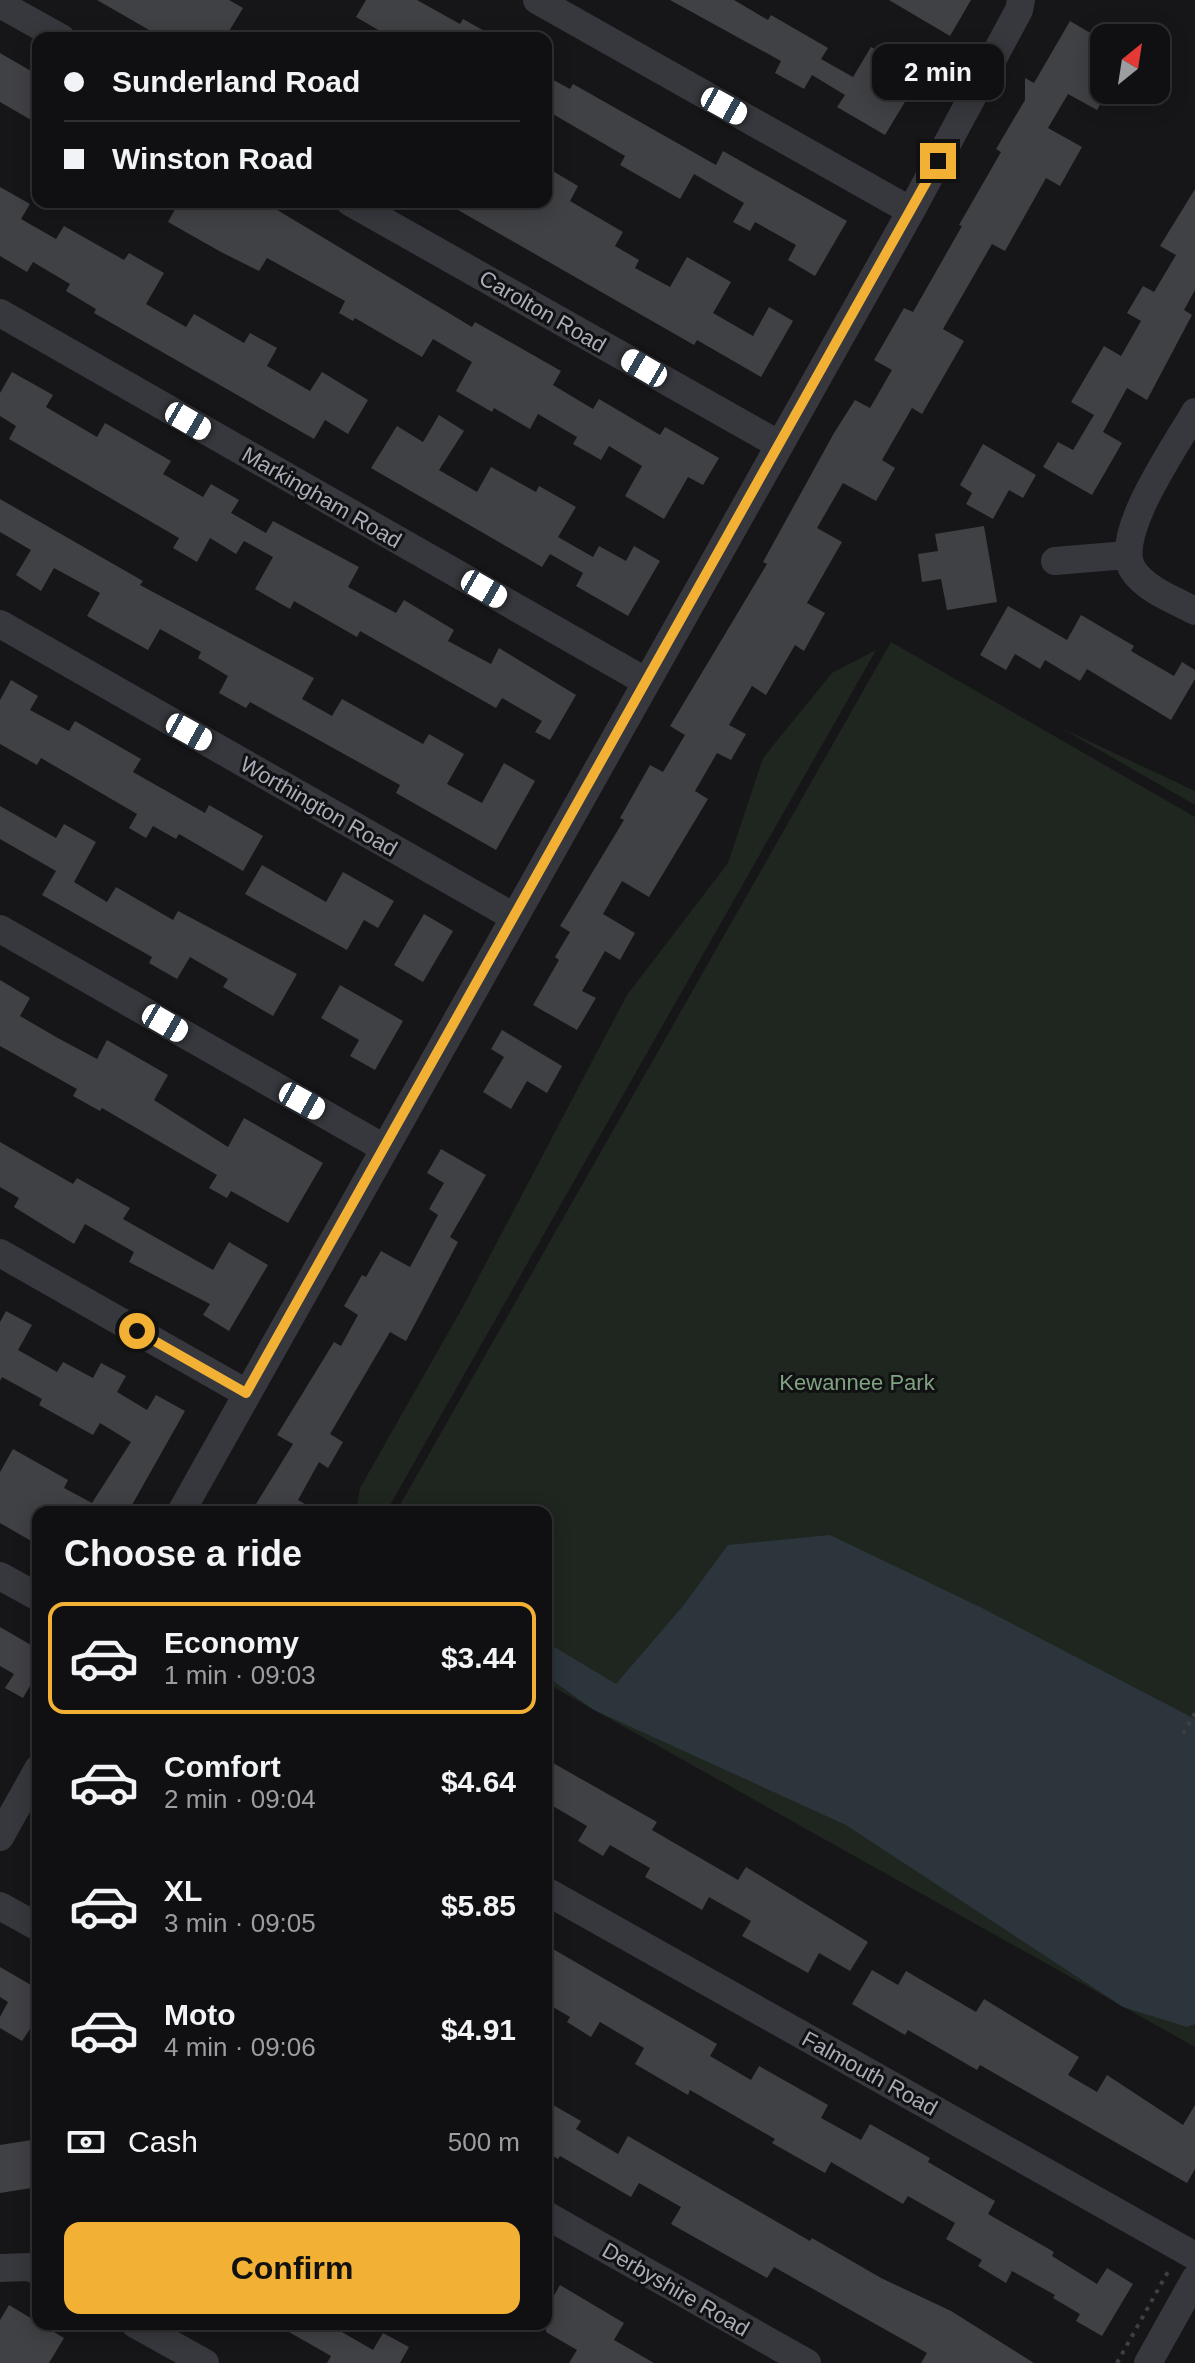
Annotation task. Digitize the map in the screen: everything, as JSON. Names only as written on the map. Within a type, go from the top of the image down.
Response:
[{"type":"street","points":[[537,0],[911,211]]},
{"type":"street","points":[[184,1506],[911,211],[1019,10],[1021,0]]},
{"type":"street","points":[[0,4],[50,32]]},
{"type":"street","name":"Carolton Road","points":[[361,208],[778,444]]},
{"type":"street","name":"Markingham Road","points":[[0,313],[645,681]]},
{"type":"street","points":[[1195,412],[1139,512],[1129,535],[1127,555],[1133,569],[1148,586],[1195,611]]},
{"type":"street","points":[[1055,561],[1127,555]]},
{"type":"street","name":"Worthington Road","points":[[0,624],[514,917]]},
{"type":"street","points":[[0,929],[384,1148]]},
{"type":"street","points":[[0,1253],[246,1393]]},
{"type":"street","points":[[0,1576],[32,1594]]},
{"type":"street","points":[[0,1837],[32,1780]]},
{"type":"street","name":"Falmouth Road","points":[[552,1895],[1187,2267]]},
{"type":"street","points":[[0,1906],[32,1924]]},
{"type":"street","name":"Derbyshire Road","points":[[552,2218],[798,2361]]},
{"type":"street","points":[[1148,2363],[1187,2267]]},
{"type":"street","points":[[0,2268],[32,2268]]},
{"type":"street","points":[[146,2330],[205,2363]]},
{"type":"path","points":[[1183,1734],[1195,1713]]},
{"type":"path","points":[[1117,2363],[1187,2267]]},
{"type":"green space","name":"Kewannee Park","points":[[891,642],[1195,817],[1195,2047],[552,1686],[552,1506],[399,1506]]},
{"type":"green space","points":[[876,650],[389,1506],[357,1506],[360,1488],[465,1303],[627,995],[728,863],[763,758],[832,673]]},
{"type":"green space","points":[[1061,728],[1195,791],[1195,805]]},
{"type":"shaded area","points":[[830,1535],[982,1608],[1195,1719],[1195,2024],[1187,2027],[1123,2007],[846,1825],[594,1710],[552,1680],[552,1646],[616,1684],[683,1606],[728,1545]]},
{"type":"building","points":[[97,0],[229,0],[243,8],[229,32],[153,32]]},
{"type":"building","points":[[366,0],[417,0],[460,24],[463,19],[486,32],[382,32],[356,17]]},
{"type":"building","points":[[670,0],[734,0],[768,20],[771,15],[828,48],[821,59],[853,77],[871,47],[907,68],[899,82],[912,90],[885,135],[837,107],[845,95],[812,75],[804,89],[775,73],[781,61]]},
{"type":"building","points":[[889,0],[971,0],[950,36]]},
{"type":"building","points":[[1070,21],[1090,33],[1090,104],[1100,104],[1097,110],[1068,94],[1048,128],[1082,147],[1060,186],[1046,178],[1005,251],[992,244],[943,329],[964,341],[922,414],[912,408],[882,460],[895,468],[876,501],[843,483],[817,528],[842,542],[807,603],[825,613],[804,651],[795,645],[766,695],[752,686],[729,725],[746,734],[731,760],[717,753],[695,791],[708,799],[649,897],[622,881],[603,914],[635,933],[620,960],[605,951],[582,991],[596,998],[577,1030],[533,1005],[559,960],[555,957],[570,932],[560,926],[624,820],[620,818],[650,765],[663,772],[685,735],[670,726],[767,564],[763,562],[834,433],[855,400],[870,408],[892,370],[874,360],[904,308],[913,312],[962,226],[959,225],[1001,152],[996,149],[1025,100],[1025,78],[1034,83]]},
{"type":"building","points":[[0,53],[32,72],[32,121],[0,102]]},
{"type":"building","points":[[552,79],[570,89],[573,84],[716,165],[723,151],[847,221],[815,276],[788,260],[796,245],[755,222],[750,231],[733,222],[744,203],[694,174],[680,199],[620,165],[625,156],[552,113]]},
{"type":"building","points":[[552,171],[578,186],[570,201],[623,232],[615,246],[639,260],[635,268],[670,287],[687,257],[731,282],[713,313],[753,336],[769,307],[793,321],[761,377],[697,340],[694,345],[454,208],[552,208]]},
{"type":"building","points":[[0,187],[30,204],[21,219],[56,239],[64,226],[124,260],[129,253],[164,273],[146,304],[186,327],[194,314],[244,343],[250,333],[277,348],[267,366],[310,391],[322,372],[368,400],[348,434],[325,420],[314,439],[94,313],[96,309],[66,291],[70,284],[33,262],[27,272],[0,256]]},
{"type":"building","points":[[1195,189],[1195,290],[1184,310],[1192,315],[1147,400],[1127,388],[1103,432],[1122,443],[1092,495],[1043,467],[1058,442],[1073,450],[1094,415],[1071,402],[1104,346],[1121,356],[1141,321],[1127,313],[1143,286],[1154,292],[1176,255],[1160,246]]},
{"type":"building","points":[[176,208],[274,208],[472,327],[475,322],[561,371],[553,385],[593,409],[599,399],[660,435],[665,427],[719,458],[703,485],[688,477],[664,519],[625,496],[642,466],[609,446],[601,460],[573,444],[577,437],[538,414],[530,429],[456,391],[472,362],[433,339],[422,357],[355,318],[353,321],[339,313],[345,301],[267,258],[259,271],[168,222]]},
{"type":"building","points":[[12,372],[53,395],[46,407],[97,437],[105,423],[171,461],[163,474],[203,497],[211,484],[239,500],[231,513],[266,533],[273,521],[359,567],[348,587],[396,613],[404,600],[454,630],[448,641],[491,664],[499,648],[576,695],[550,740],[535,732],[542,721],[502,698],[496,708],[360,631],[357,637],[294,601],[290,609],[255,589],[273,557],[244,541],[236,554],[210,538],[197,562],[173,548],[179,538],[9,439],[16,426],[0,416],[0,393]]},
{"type":"building","points":[[439,415],[464,431],[439,470],[477,492],[491,467],[536,492],[539,486],[576,507],[558,537],[593,557],[599,546],[626,561],[634,546],[660,561],[628,616],[576,586],[583,573],[550,554],[542,567],[371,468],[397,426],[423,442]]},
{"type":"building","points":[[983,444],[1036,475],[1023,498],[1009,490],[993,519],[966,504],[972,493],[960,485]]},
{"type":"building","points":[[0,499],[143,581],[140,585],[314,678],[302,699],[332,716],[342,699],[423,744],[429,734],[464,754],[447,784],[482,803],[504,763],[535,781],[496,850],[396,793],[400,785],[250,702],[246,708],[219,693],[228,676],[198,658],[201,652],[160,629],[148,650],[87,616],[100,593],[54,568],[41,591],[16,575],[31,550],[0,532]]},
{"type":"building","points":[[984,526],[997,602],[947,610],[941,579],[922,582],[918,554],[938,551],[935,534]]},
{"type":"building","points":[[1008,606],[1067,640],[1081,615],[1134,646],[1131,651],[1174,676],[1182,662],[1195,670],[1195,679],[1171,720],[1087,669],[1080,681],[1045,660],[1040,669],[1015,654],[1006,670],[980,655]]},
{"type":"building","points":[[11,680],[38,696],[30,710],[69,731],[75,721],[141,759],[133,772],[205,813],[209,805],[263,836],[243,871],[179,834],[176,839],[153,826],[146,838],[129,828],[137,814],[41,758],[37,765],[0,744],[0,700]]},
{"type":"building","points":[[0,806],[56,838],[64,824],[96,842],[74,882],[107,902],[116,887],[173,920],[178,911],[297,974],[273,1016],[223,987],[228,979],[190,957],[177,979],[149,963],[152,957],[42,895],[56,871],[0,839]]},
{"type":"building","points":[[262,865],[326,902],[343,872],[394,901],[378,928],[364,920],[347,950],[245,894]]},
{"type":"building","points":[[424,914],[453,931],[423,982],[394,965]]},
{"type":"building","points":[[0,980],[30,998],[20,1016],[56,1037],[97,1059],[107,1040],[168,1075],[154,1100],[228,1147],[244,1118],[323,1163],[288,1223],[231,1191],[227,1198],[209,1188],[217,1175],[102,1108],[100,1111],[73,1096],[77,1089],[0,1046]]},
{"type":"building","points":[[340,985],[403,1021],[375,1070],[350,1056],[359,1040],[321,1018]]},
{"type":"building","points":[[502,1030],[562,1066],[547,1093],[527,1081],[511,1109],[483,1092],[504,1057],[491,1049]]},
{"type":"building","points":[[0,1142],[73,1184],[77,1178],[130,1208],[123,1219],[213,1270],[229,1242],[268,1265],[229,1331],[203,1315],[210,1304],[129,1262],[134,1252],[85,1224],[74,1244],[14,1207],[19,1198],[0,1187]]},
{"type":"building","points":[[441,1149],[486,1175],[450,1237],[458,1242],[406,1341],[390,1332],[330,1434],[343,1442],[328,1468],[319,1462],[298,1500],[308,1506],[255,1506],[293,1444],[277,1435],[334,1342],[341,1346],[358,1315],[344,1306],[362,1275],[366,1277],[381,1251],[410,1267],[438,1215],[429,1209],[444,1183],[427,1173]]},
{"type":"building","points":[[6,1311],[32,1325],[18,1350],[57,1372],[63,1362],[93,1378],[101,1363],[126,1376],[117,1392],[147,1410],[156,1395],[185,1411],[131,1506],[32,1506],[32,1541],[0,1523],[0,1472],[13,1449],[68,1480],[64,1488],[92,1503],[131,1442],[100,1423],[93,1435],[39,1405],[42,1399],[2,1377],[0,1381],[0,1322]]},
{"type":"building","points":[[0,1627],[32,1646],[32,1682],[23,1698],[5,1688],[14,1674],[0,1666]]},
{"type":"building","points":[[552,1762],[657,1822],[652,1830],[738,1880],[746,1867],[868,1942],[850,1971],[819,1953],[808,1973],[742,1936],[751,1921],[709,1897],[702,1910],[645,1877],[650,1868],[610,1845],[603,1856],[578,1841],[587,1826],[552,1806]]},
{"type":"building","points":[[552,1948],[717,2044],[710,2056],[751,2080],[759,2066],[828,2105],[821,2118],[861,2140],[870,2124],[930,2158],[928,2162],[995,2201],[988,2214],[1054,2252],[1052,2256],[1097,2284],[1107,2268],[1133,2284],[1102,2336],[1076,2321],[1080,2314],[1053,2298],[1055,2295],[1012,2271],[1006,2283],[978,2266],[982,2260],[946,2239],[955,2223],[908,2196],[903,2204],[831,2162],[825,2173],[772,2143],[775,2139],[690,2090],[688,2095],[635,2064],[644,2048],[600,2022],[591,2037],[567,2022],[570,2017],[552,2006]]},
{"type":"building","points":[[0,1967],[32,1986],[32,2030],[22,2041],[0,2028],[0,2017],[8,2002],[0,1997]]},
{"type":"building","points":[[872,1970],[898,1985],[906,1971],[976,2012],[984,1999],[1079,2057],[1068,2075],[1097,2092],[1107,2075],[1183,2125],[1195,2105],[1195,2169],[1187,2183],[980,2065],[977,2070],[908,2030],[905,2035],[852,2004]]},
{"type":"building","points":[[552,2104],[581,2121],[576,2129],[618,2154],[628,2136],[810,2241],[812,2238],[881,2278],[951,2311],[1034,2363],[921,2363],[927,2353],[774,2267],[767,2278],[671,2224],[681,2207],[639,2183],[631,2197],[560,2156],[558,2159],[552,2156]]},
{"type":"building","points":[[32,2140],[32,2188],[0,2193],[0,2145]]},
{"type":"building","points":[[560,2285],[624,2323],[614,2340],[654,2363],[569,2363],[577,2350],[546,2332],[552,2330],[553,2297]]},
{"type":"building","points":[[9,2305],[32,2319],[32,2330],[51,2330],[64,2338],[49,2363],[0,2363],[0,2320]]},
{"type":"building","points":[[286,2330],[338,2330],[373,2350],[383,2333],[409,2347],[400,2363],[327,2363],[331,2356]]},
{"type":"route","points":[[137,1331],[246,1393],[938,161]]}]
